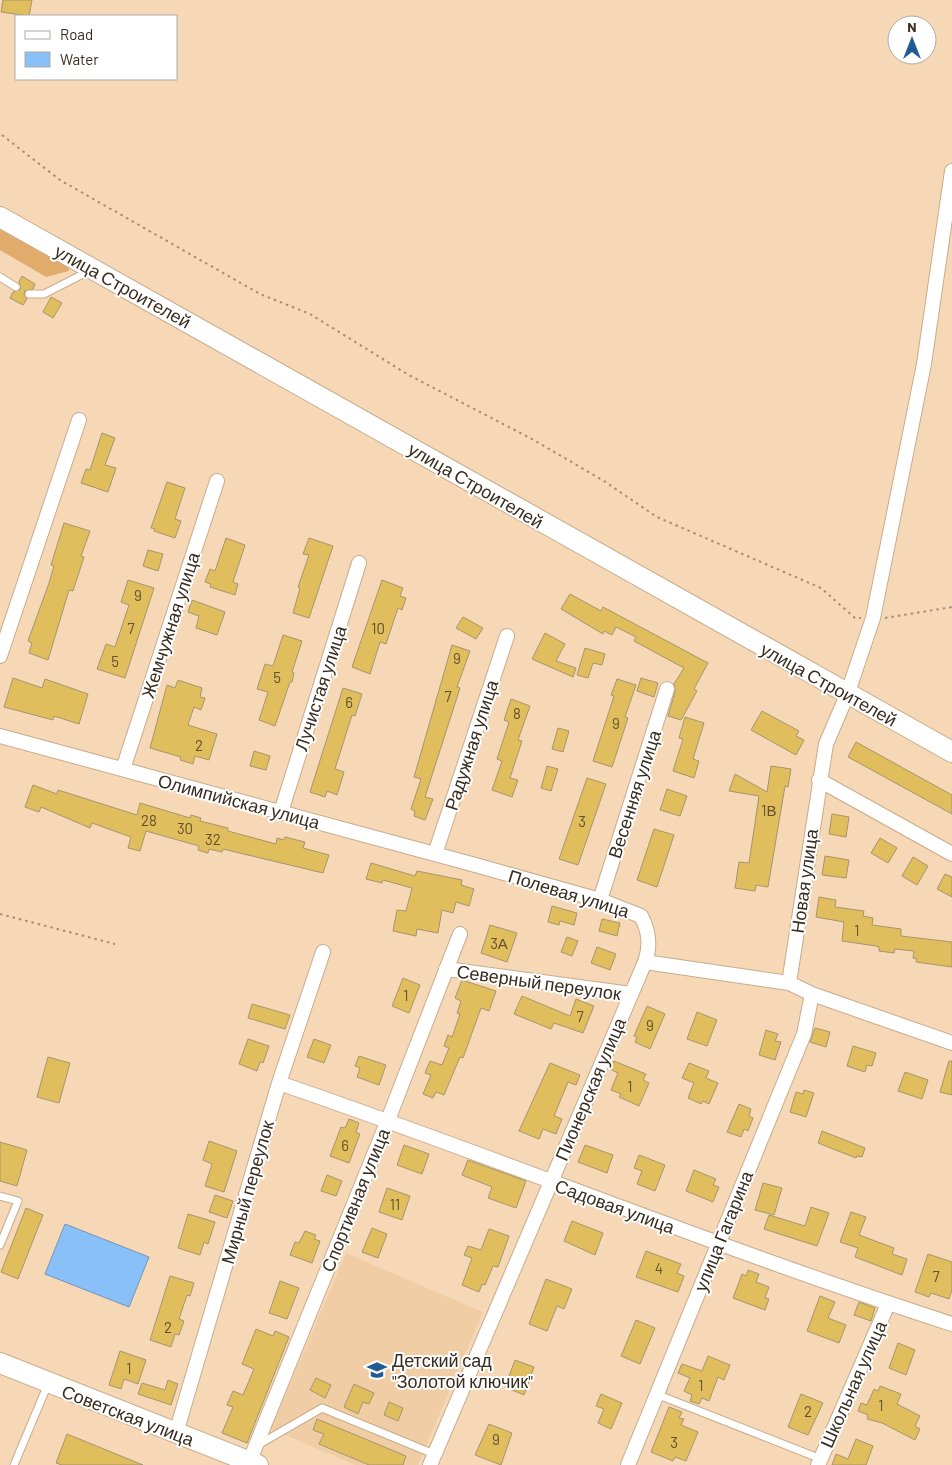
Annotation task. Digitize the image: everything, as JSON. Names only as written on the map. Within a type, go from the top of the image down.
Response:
[{"type":"main road","name":"улица Строителей","points":[[0,217],[847,695],[952,752]]},
{"type":"main road","name":"Советская улица","points":[[0,1363],[48,1384],[252,1460]]},
{"type":"street","name":"Новая улица","points":[[789,982],[826,744],[847,695],[873,618],[924,364],[952,171]]},
{"type":"street","points":[[0,656],[79,420]]},
{"type":"street","name":"Жемчужная улица","points":[[123,770],[218,480]]},
{"type":"street","name":"Лучистая улица","points":[[281,812],[359,563]]},
{"type":"street","name":"Радужная улица","points":[[435,854],[506,636]]},
{"type":"street","name":"Весенняя улица","points":[[600,900],[668,688]]},
{"type":"street","name":"Олимпийская улица","points":[[0,736],[479,866]]},
{"type":"street","points":[[819,780],[952,854]]},
{"type":"street","name":"Полевая улица","points":[[479,866],[600,900],[641,916],[647,928],[649,941],[645,962]]},
{"type":"street","name":"Спортивная улица","points":[[252,1460],[460,934]]},
{"type":"street","name":"Мирный переулок","points":[[176,1433],[279,1082],[323,952]]},
{"type":"street","points":[[645,962],[789,982],[812,994],[952,1043]]},
{"type":"street","name":"Пионерская улица","points":[[432,1460],[645,962]]},
{"type":"street","name":"Северный переулок","points":[[446,969],[631,994]]},
{"type":"street","name":"улица Гагарина","points":[[628,1465],[804,1034],[812,994]]},
{"type":"street","name":"Садовая улица","points":[[279,1082],[388,1120],[718,1244],[888,1304],[952,1324]]},
{"type":"street","name":"Школьная улица","points":[[820,1462],[888,1304]]},
{"type":"lane","points":[[30,294],[44,294],[93,269]]},
{"type":"lane","points":[[0,277],[16,287]]},
{"type":"lane","points":[[0,1196],[18,1201],[0,1246]]},
{"type":"lane","points":[[14,1465],[48,1384]]},
{"type":"lane","points":[[656,1394],[820,1462]]},
{"type":"lane","points":[[252,1460],[322,1408],[432,1460]]},
{"type":"path","points":[[2,135],[60,180],[260,294],[310,314],[407,374],[532,439],[604,481],[657,517],[821,588],[855,618],[891,618],[952,607]]},
{"type":"path","points":[[0,914],[115,944]]},
{"type":"shaded area","points":[[0,227],[68,266],[69,271],[46,277],[0,250]]},
{"type":"shaded area","name":"Детский сад \"Золотой ключик\"","points":[[346,1253],[483,1312],[418,1465],[355,1465],[271,1429]]},
{"type":"water","points":[[65,1224],[149,1257],[129,1307],[45,1274]]},
{"type":"building","points":[[3,0],[32,0],[29,15],[1,12]]},
{"type":"building","points":[[22,276],[35,284],[33,289],[25,291],[24,294],[27,299],[23,305],[10,298],[13,292],[21,289],[19,282]]},
{"type":"building","points":[[51,297],[62,303],[53,318],[43,312]]},
{"type":"building","points":[[102,433],[115,438],[105,465],[116,468],[108,492],[81,483],[86,469],[90,470]]},
{"type":"building","points":[[167,482],[185,488],[175,519],[181,521],[175,538],[154,531],[155,529],[151,528]]},
{"type":"building","points":[[64,523],[90,531],[81,556],[84,557],[73,591],[69,590],[48,660],[29,653],[32,643],[28,641],[49,583],[54,566],[51,565]]},
{"type":"building","points":[[226,538],[245,545],[233,582],[238,584],[235,595],[210,587],[211,584],[205,582],[210,569],[215,571]]},
{"type":"building","points":[[309,538],[333,546],[309,618],[293,613],[300,588],[298,587],[309,555],[303,554]]},
{"type":"building","points":[[148,550],[163,554],[158,571],[143,566]]},
{"type":"building","points":[[128,580],[154,588],[125,678],[97,669],[106,644],[115,647],[129,605],[121,602]]},
{"type":"building","points":[[382,580],[403,588],[400,596],[406,598],[402,610],[398,608],[386,644],[380,642],[370,674],[352,667]]},
{"type":"building","points":[[570,594],[601,611],[603,607],[708,663],[694,689],[697,691],[681,720],[668,716],[675,692],[674,684],[684,668],[634,641],[636,637],[616,627],[612,635],[604,631],[603,634],[561,609]]},
{"type":"building","points":[[192,600],[225,612],[217,635],[196,628],[199,616],[188,612]]},
{"type":"building","points":[[463,617],[483,628],[476,639],[456,628]]},
{"type":"building","points":[[545,633],[565,644],[556,661],[576,668],[573,677],[532,659]]},
{"type":"building","points":[[283,635],[302,641],[292,672],[294,673],[292,682],[290,682],[275,726],[259,720],[268,692],[257,689],[265,664],[273,666]]},
{"type":"building","points":[[452,645],[470,651],[457,687],[460,688],[425,797],[433,799],[425,820],[414,816],[415,811],[411,809],[421,779],[414,777]]},
{"type":"building","points":[[585,648],[605,654],[602,665],[593,663],[588,678],[577,675]]},
{"type":"building","points":[[13,678],[42,688],[45,679],[88,694],[79,724],[54,716],[53,720],[4,707]]},
{"type":"building","points":[[641,678],[658,683],[654,697],[637,691]]},
{"type":"building","points":[[617,679],[636,685],[625,717],[628,718],[612,767],[593,761],[614,696],[611,695]]},
{"type":"building","points":[[178,680],[202,688],[200,697],[205,698],[201,710],[194,707],[188,725],[217,734],[209,760],[195,756],[193,764],[180,760],[181,757],[150,748],[167,685],[175,688]]},
{"type":"building","points":[[343,688],[362,694],[355,716],[352,715],[335,769],[344,772],[337,795],[327,791],[325,797],[310,792]]},
{"type":"building","points":[[511,699],[530,706],[518,740],[522,741],[510,778],[518,780],[512,797],[492,790],[502,761],[497,759],[509,722],[504,720]]},
{"type":"building","points":[[762,711],[799,731],[796,736],[804,740],[796,755],[751,730]]},
{"type":"building","points":[[685,717],[704,723],[693,759],[699,761],[694,778],[673,771],[683,739],[679,738]]},
{"type":"building","points":[[558,728],[569,731],[563,752],[552,749]]},
{"type":"building","points":[[856,742],[952,795],[952,814],[848,757]]},
{"type":"building","points":[[254,751],[270,756],[266,770],[250,766]]},
{"type":"building","points":[[547,766],[558,769],[551,791],[541,788]]},
{"type":"building","points":[[771,766],[791,769],[788,787],[785,786],[768,887],[756,885],[755,891],[735,888],[739,862],[749,863],[759,796],[729,791],[735,774],[767,792]]},
{"type":"building","points":[[587,778],[606,784],[578,865],[559,859]]},
{"type":"building","points":[[33,785],[57,794],[58,790],[137,815],[140,803],[190,818],[191,815],[201,818],[200,821],[228,828],[228,831],[276,844],[277,838],[284,840],[285,837],[305,842],[303,848],[329,855],[323,873],[223,849],[222,852],[209,849],[208,853],[198,850],[199,846],[146,831],[140,851],[128,848],[131,837],[92,823],[90,828],[41,807],[39,812],[25,807]]},
{"type":"building","points":[[667,789],[687,796],[680,816],[660,810]]},
{"type":"building","points":[[832,814],[849,817],[846,837],[829,834]]},
{"type":"building","points":[[654,829],[674,835],[657,887],[637,880]]},
{"type":"building","points":[[880,838],[897,848],[888,863],[871,853]]},
{"type":"building","points":[[825,856],[849,860],[846,878],[822,875]]},
{"type":"building","points":[[913,857],[928,866],[917,885],[902,876]]},
{"type":"building","points":[[371,863],[415,876],[417,871],[462,880],[461,885],[474,889],[469,906],[456,902],[453,913],[442,910],[438,933],[417,929],[416,936],[393,931],[397,910],[406,911],[412,888],[383,880],[382,883],[366,879]]},
{"type":"building","points":[[945,874],[952,877],[952,897],[937,889]]},
{"type":"building","points":[[819,897],[836,900],[835,907],[864,911],[863,916],[873,918],[872,925],[901,929],[901,936],[952,942],[952,967],[916,962],[917,959],[913,958],[914,951],[895,949],[894,953],[879,951],[879,947],[876,946],[842,941],[844,922],[816,917]]},
{"type":"building","points":[[552,906],[577,913],[574,925],[560,921],[559,925],[548,922]]},
{"type":"building","points":[[602,919],[620,923],[617,936],[599,931]]},
{"type":"building","points":[[490,925],[517,933],[507,962],[481,953]]},
{"type":"building","points":[[567,937],[578,941],[572,956],[561,952]]},
{"type":"building","points":[[597,947],[616,954],[610,970],[591,963]]},
{"type":"building","points":[[403,978],[420,985],[409,1013],[392,1006]]},
{"type":"building","points":[[462,980],[496,991],[489,1011],[481,1008],[463,1058],[460,1057],[444,1095],[436,1092],[433,1098],[423,1094],[431,1075],[425,1073],[430,1061],[442,1065],[449,1048],[444,1046],[448,1035],[452,1037],[460,1014],[457,1013],[461,1001],[455,998]]},
{"type":"building","points":[[522,996],[570,1016],[576,999],[594,1006],[583,1033],[554,1023],[551,1029],[514,1014]]},
{"type":"building","points":[[252,1004],[290,1015],[285,1029],[248,1018]]},
{"type":"building","points":[[647,1006],[665,1014],[650,1049],[635,1042],[637,1037],[634,1036]]},
{"type":"building","points":[[697,1012],[717,1020],[707,1046],[687,1039]]},
{"type":"building","points":[[815,1028],[830,1032],[826,1047],[810,1042]]},
{"type":"building","points":[[766,1030],[778,1034],[775,1041],[781,1042],[775,1060],[759,1055]]},
{"type":"building","points":[[248,1039],[269,1046],[263,1063],[260,1062],[257,1071],[239,1064]]},
{"type":"building","points":[[314,1039],[331,1045],[324,1063],[307,1057]]},
{"type":"building","points":[[853,1046],[876,1053],[872,1066],[867,1065],[865,1072],[847,1066]]},
{"type":"building","points":[[359,1056],[386,1065],[379,1085],[357,1077],[360,1068],[355,1066]]},
{"type":"building","points":[[48,1057],[70,1063],[59,1103],[37,1097]]},
{"type":"building","points":[[614,1061],[646,1074],[643,1080],[649,1083],[639,1106],[619,1097],[621,1094],[611,1090],[618,1073],[610,1069]]},
{"type":"building","points":[[949,1061],[952,1061],[952,1095],[940,1092]]},
{"type":"building","points":[[550,1063],[580,1075],[576,1085],[568,1082],[554,1116],[562,1119],[556,1134],[543,1129],[539,1139],[519,1131]]},
{"type":"building","points":[[689,1063],[709,1071],[706,1078],[718,1083],[709,1104],[703,1101],[701,1104],[688,1098],[694,1083],[682,1078]]},
{"type":"building","points":[[905,1072],[928,1080],[922,1099],[898,1091]]},
{"type":"building","points":[[804,1090],[814,1093],[806,1117],[790,1112],[796,1092],[803,1094]]},
{"type":"building","points":[[739,1104],[751,1109],[749,1116],[753,1118],[748,1131],[744,1129],[741,1137],[727,1132]]},
{"type":"building","points":[[349,1119],[359,1123],[356,1132],[360,1134],[349,1163],[330,1156],[341,1127],[345,1128]]},
{"type":"building","points":[[822,1131],[865,1148],[862,1157],[857,1156],[856,1158],[818,1143]]},
{"type":"building","points":[[209,1141],[237,1151],[224,1192],[205,1186],[212,1164],[203,1160]]},
{"type":"building","points":[[0,1142],[27,1150],[17,1186],[0,1181]]},
{"type":"building","points":[[404,1145],[429,1154],[422,1174],[397,1165]]},
{"type":"building","points":[[585,1145],[613,1155],[607,1173],[578,1162]]},
{"type":"building","points":[[639,1155],[665,1165],[655,1191],[637,1184],[642,1171],[634,1168]]},
{"type":"building","points":[[468,1160],[526,1181],[516,1208],[488,1198],[492,1187],[462,1175]]},
{"type":"building","points":[[694,1170],[716,1179],[713,1185],[719,1187],[713,1202],[686,1191]]},
{"type":"building","points":[[327,1175],[342,1181],[336,1196],[321,1191]]},
{"type":"building","points":[[763,1183],[782,1188],[774,1215],[755,1210]]},
{"type":"building","points":[[387,1188],[410,1196],[402,1220],[379,1212]]},
{"type":"building","points":[[215,1195],[233,1201],[227,1218],[209,1212]]},
{"type":"building","points":[[811,1207],[829,1213],[817,1246],[764,1229],[769,1215],[805,1226]]},
{"type":"building","points":[[26,1208],[43,1215],[18,1279],[1,1272]]},
{"type":"building","points":[[851,1212],[866,1217],[859,1235],[894,1248],[892,1254],[907,1259],[902,1275],[855,1257],[858,1248],[840,1242]]},
{"type":"building","points":[[188,1214],[215,1222],[208,1244],[204,1242],[200,1255],[178,1248]]},
{"type":"building","points":[[572,1221],[603,1233],[595,1255],[564,1241]]},
{"type":"building","points":[[372,1228],[387,1234],[378,1258],[362,1252]]},
{"type":"building","points":[[489,1229],[509,1236],[498,1267],[493,1266],[485,1285],[482,1284],[479,1292],[462,1285],[472,1258],[464,1255],[468,1246],[481,1250]]},
{"type":"building","points":[[305,1231],[316,1235],[314,1239],[320,1241],[312,1263],[290,1255],[295,1242],[299,1243]]},
{"type":"building","points":[[646,1251],[681,1264],[677,1273],[684,1276],[678,1292],[636,1277]]},
{"type":"building","points":[[928,1254],[952,1262],[952,1290],[949,1299],[931,1293],[929,1297],[915,1292]]},
{"type":"building","points":[[748,1270],[759,1274],[756,1282],[769,1287],[765,1298],[769,1299],[765,1310],[733,1298],[742,1274],[746,1276]]},
{"type":"building","points":[[170,1276],[194,1283],[190,1296],[187,1295],[179,1319],[184,1321],[179,1335],[175,1334],[171,1347],[150,1340]]},
{"type":"building","points":[[546,1279],[572,1289],[564,1309],[557,1306],[547,1331],[529,1324]]},
{"type":"building","points":[[280,1281],[299,1288],[287,1319],[269,1313]]},
{"type":"building","points":[[820,1296],[835,1302],[828,1318],[846,1325],[839,1343],[807,1331]]},
{"type":"building","points":[[859,1302],[875,1308],[871,1321],[854,1315]]},
{"type":"building","points":[[636,1320],[655,1328],[640,1364],[621,1356]]},
{"type":"building","points":[[256,1329],[273,1336],[275,1331],[289,1337],[247,1443],[222,1433],[233,1407],[227,1405],[233,1391],[243,1395],[254,1369],[242,1364]]},
{"type":"building","points":[[898,1343],[915,1350],[906,1375],[889,1368]]},
{"type":"building","points":[[120,1351],[146,1360],[138,1384],[124,1379],[121,1389],[109,1385]]},
{"type":"building","points":[[708,1356],[730,1365],[724,1380],[718,1377],[709,1401],[702,1398],[699,1404],[690,1401],[692,1395],[684,1391],[690,1378],[678,1373],[682,1364],[702,1371]]},
{"type":"building","points":[[515,1360],[534,1367],[524,1395],[505,1387]]},
{"type":"building","points":[[316,1378],[331,1385],[325,1398],[310,1390]]},
{"type":"building","points":[[168,1380],[178,1384],[171,1405],[138,1394],[142,1383],[165,1390]]},
{"type":"building","points":[[354,1384],[374,1393],[369,1404],[363,1402],[358,1414],[344,1407]]},
{"type":"building","points":[[880,1386],[901,1394],[897,1404],[920,1416],[915,1426],[920,1429],[915,1440],[882,1423],[867,1419],[868,1415],[858,1411],[861,1403],[867,1405],[874,1389],[878,1391]]},
{"type":"building","points":[[601,1394],[622,1403],[611,1429],[598,1423],[604,1409],[596,1406]]},
{"type":"building","points":[[801,1394],[823,1403],[808,1435],[788,1427]]},
{"type":"building","points":[[389,1402],[403,1408],[398,1421],[384,1415]]},
{"type":"building","points":[[669,1407],[682,1412],[679,1418],[684,1419],[681,1425],[698,1432],[686,1461],[675,1457],[673,1461],[651,1452]]},
{"type":"building","points":[[317,1419],[406,1456],[403,1465],[369,1465],[319,1444],[324,1434],[313,1430]]},
{"type":"building","points":[[489,1424],[512,1433],[501,1465],[475,1455]]},
{"type":"building","points":[[67,1434],[143,1465],[62,1465],[56,1463]]},
{"type":"building","points":[[856,1439],[873,1446],[866,1465],[832,1465],[836,1454],[848,1459]]},
{"type":"place","name":"Детский сад \"Золотой ключик\"","points":[[377,1370]]}]
